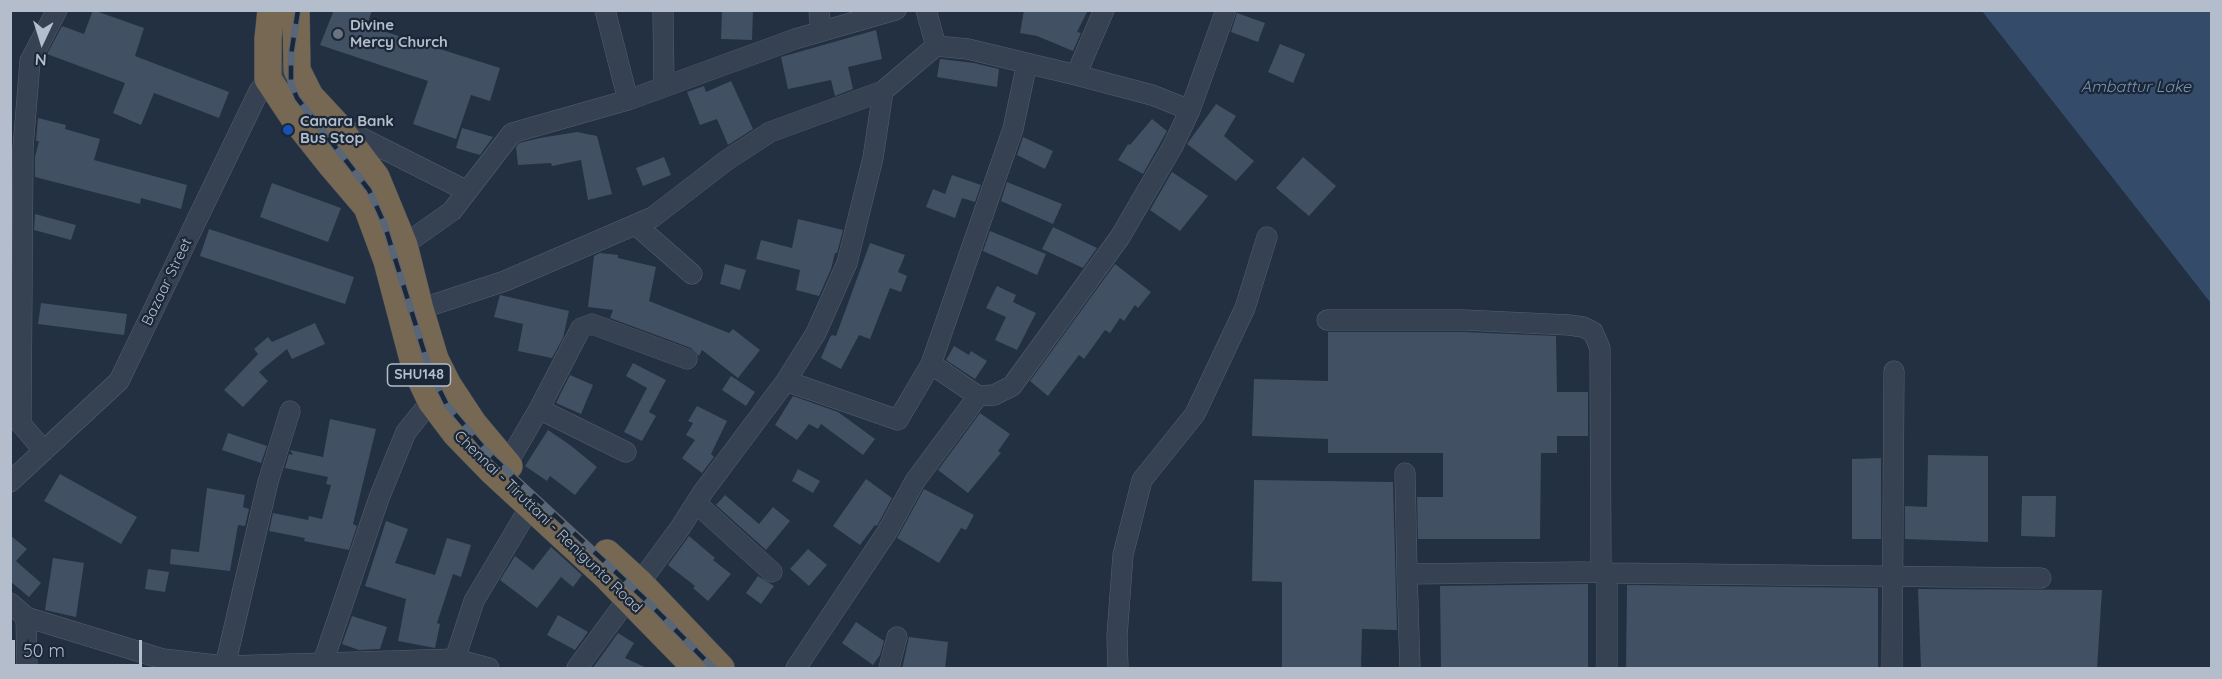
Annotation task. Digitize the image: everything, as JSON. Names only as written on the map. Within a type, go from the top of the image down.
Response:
[{"type":"highway","points":[[268,79],[271,10]]},
{"type":"highway","name":"Chennai - Tiruttani - Renigunta Road","points":[[296,10],[297,70],[310,96],[336,125],[376,177],[404,245],[435,359],[448,385],[473,423],[507,464],[634,591],[696,669]]},
{"type":"highway","name":"Chennai - Tiruttani - Renigunta Road","points":[[268,79],[325,158],[368,207],[387,261],[415,367],[431,401],[456,434],[493,472],[634,591],[721,669]]},
{"type":"street","points":[[44,451],[21,424],[16,308],[17,147],[30,61],[57,10]]},
{"type":"street","points":[[605,10],[628,100]]},
{"type":"street","points":[[663,10],[664,86]]},
{"type":"street","points":[[819,10],[821,31]]},
{"type":"street","points":[[404,245],[452,211],[512,133],[628,100],[795,39],[896,10]]},
{"type":"street","points":[[926,10],[936,46]]},
{"type":"street","points":[[1076,75],[1104,10]]},
{"type":"street","points":[[931,364],[978,396],[994,395],[1012,386],[1120,237],[1173,146],[1190,110],[1226,10]]},
{"type":"street","points":[[420,309],[506,281],[653,217],[727,160],[770,132],[883,91],[936,46],[968,49],[1076,75],[1152,95],[1190,110]]},
{"type":"street","points":[[786,381],[898,420],[931,364],[1013,129],[1027,63]]},
{"type":"street","points":[[268,79],[297,70]]},
{"type":"street","name":"Bazaar Street","points":[[10,482],[119,381],[259,91],[268,79]]},
{"type":"street","points":[[577,669],[786,381],[816,333],[847,263],[873,158],[883,91]]},
{"type":"street","points":[[336,125],[467,191]]},
{"type":"street","points":[[636,225],[692,274]]},
{"type":"street","points":[[1118,669],[1117,636],[1123,555],[1142,480],[1195,414],[1245,308],[1267,237]]},
{"type":"street","points":[[1327,320],[1476,321],[1569,325],[1593,332],[1600,348],[1607,669]]},
{"type":"street","points":[[507,464],[539,409],[581,328],[592,324],[687,359]]},
{"type":"street","points":[[1892,669],[1894,371]]},
{"type":"street","points":[[796,669],[887,532],[915,481],[978,396]]},
{"type":"street","points":[[322,665],[388,476],[406,432],[431,401]]},
{"type":"street","points":[[539,409],[626,452]]},
{"type":"street","points":[[225,666],[268,482],[290,411]]},
{"type":"street","points":[[1405,473],[1410,669]]},
{"type":"street","points":[[696,503],[772,572]]},
{"type":"street","points":[[454,664],[474,601],[531,505]]},
{"type":"street","points":[[1407,574],[1604,573],[2041,578]]},
{"type":"street","points":[[10,603],[26,617],[163,664],[225,666],[454,664],[489,669]]},
{"type":"street","points":[[26,617],[27,669]]},
{"type":"street","points":[[889,669],[897,637]]},
{"type":"water","name":"Ambattur Lake","points":[[1982,11],[2211,11],[2211,305],[2210,302]]},
{"type":"building","points":[[93,10],[144,28],[135,56],[229,92],[219,118],[154,93],[141,125],[113,113],[125,83],[47,54],[62,26],[84,34]]},
{"type":"building","points":[[334,10],[372,10],[367,26],[500,68],[490,101],[471,95],[456,139],[413,124],[428,81],[320,45]]},
{"type":"building","points":[[722,10],[753,10],[752,40],[721,39]]},
{"type":"building","points":[[1024,10],[1088,10],[1077,32],[1081,33],[1073,51],[1037,36],[1020,33]]},
{"type":"building","points":[[1237,13],[1265,23],[1258,42],[1231,32]]},
{"type":"building","points":[[876,30],[882,59],[848,67],[853,89],[835,96],[831,80],[788,89],[781,57]]},
{"type":"building","points":[[1280,44],[1305,54],[1293,83],[1268,72]]},
{"type":"building","points":[[940,59],[999,69],[997,87],[937,77]]},
{"type":"building","points":[[731,81],[753,129],[728,145],[717,119],[700,125],[687,92],[704,86],[706,92]]},
{"type":"building","points":[[1216,104],[1236,116],[1224,136],[1254,161],[1236,181],[1187,144]]},
{"type":"building","points":[[38,118],[66,125],[65,129],[100,139],[94,160],[187,185],[181,209],[141,198],[140,204],[35,177],[35,157],[39,141],[36,141]]},
{"type":"building","points":[[1152,119],[1167,131],[1143,174],[1118,160],[1128,144],[1130,145]]},
{"type":"building","points":[[462,128],[493,137],[480,155],[456,148]]},
{"type":"building","points":[[577,132],[597,136],[612,194],[588,200],[581,160],[552,166],[551,163],[518,165],[516,147],[519,143]]},
{"type":"building","points":[[1023,137],[1053,151],[1045,169],[1017,155]]},
{"type":"building","points":[[664,157],[671,175],[643,186],[636,168]]},
{"type":"building","points":[[1303,157],[1336,186],[1309,216],[1276,188]]},
{"type":"building","points":[[1172,172],[1208,196],[1180,231],[1150,210]]},
{"type":"building","points":[[952,175],[981,185],[975,202],[962,198],[955,218],[926,207],[933,189],[945,194]]},
{"type":"building","points":[[1007,182],[1062,204],[1053,224],[1001,201]]},
{"type":"building","points":[[272,183],[341,208],[328,242],[260,217]]},
{"type":"building","points":[[35,214],[76,225],[71,240],[34,230]]},
{"type":"building","points":[[798,219],[843,230],[837,253],[835,253],[831,269],[819,296],[796,290],[800,270],[756,259],[761,240],[792,248]]},
{"type":"building","points":[[1053,227],[1097,248],[1083,268],[1042,249]]},
{"type":"building","points":[[209,229],[354,277],[345,304],[200,256]]},
{"type":"building","points":[[990,231],[1046,254],[1037,275],[983,251]]},
{"type":"building","points":[[870,243],[905,255],[898,272],[907,276],[901,292],[890,288],[870,339],[859,335],[841,369],[821,358],[830,337],[836,336]]},
{"type":"building","points":[[600,253],[618,255],[618,258],[656,267],[649,301],[729,333],[733,329],[760,350],[738,378],[702,350],[699,356],[691,348],[610,318],[613,310],[588,307],[594,256]]},
{"type":"building","points":[[725,264],[746,270],[740,290],[720,284]]},
{"type":"building","points":[[1115,264],[1151,292],[1138,308],[1135,305],[1124,321],[1120,318],[1110,333],[1105,330],[1084,359],[1079,355],[1048,396],[1030,381]]},
{"type":"building","points":[[997,286],[1016,295],[1013,302],[1036,313],[1017,350],[995,340],[1006,317],[986,308]]},
{"type":"building","points":[[500,295],[569,311],[563,338],[552,358],[518,351],[523,324],[494,317]]},
{"type":"building","points":[[41,303],[127,314],[124,335],[38,324]]},
{"type":"building","points":[[315,323],[325,344],[292,359],[287,349],[259,372],[268,381],[243,407],[224,390],[258,354],[254,349],[268,337],[272,342]]},
{"type":"building","points":[[1328,332],[1464,332],[1556,336],[1557,392],[1588,392],[1588,436],[1557,436],[1557,453],[1541,453],[1540,539],[1418,539],[1417,497],[1443,497],[1443,453],[1328,453],[1328,439],[1252,436],[1254,379],[1328,381]]},
{"type":"building","points":[[954,346],[969,355],[971,351],[987,361],[975,379],[946,360]]},
{"type":"building","points":[[633,363],[666,380],[649,412],[656,416],[642,441],[624,432],[647,388],[626,376]]},
{"type":"building","points":[[570,375],[593,385],[581,414],[556,403]]},
{"type":"building","points":[[731,376],[755,392],[746,406],[722,390]]},
{"type":"building","points":[[793,396],[838,412],[875,439],[863,455],[821,424],[818,429],[809,424],[797,440],[775,425]]},
{"type":"building","points":[[697,406],[727,421],[711,454],[714,457],[702,473],[682,458],[695,440],[686,435],[693,423],[688,421]]},
{"type":"building","points":[[980,413],[1010,434],[998,451],[1001,453],[968,493],[938,470]]},
{"type":"building","points":[[330,419],[376,429],[353,524],[357,526],[349,550],[269,531],[273,513],[308,520],[309,516],[322,519],[331,485],[326,484],[328,477],[285,468],[289,454],[293,455],[290,450],[323,457]]},
{"type":"building","points":[[548,430],[597,467],[575,495],[550,476],[547,481],[525,466]]},
{"type":"building","points":[[228,433],[267,446],[261,463],[222,450]]},
{"type":"building","points":[[1928,455],[1988,456],[1988,542],[1905,539],[1905,506],[1927,507]]},
{"type":"building","points":[[1881,458],[1881,539],[1852,539],[1852,459]]},
{"type":"building","points":[[798,469],[820,481],[813,493],[792,481]]},
{"type":"building","points":[[60,474],[137,517],[121,544],[44,501]]},
{"type":"building","points":[[866,479],[892,498],[877,526],[875,525],[860,545],[833,526]]},
{"type":"building","points":[[1254,480],[1393,482],[1397,630],[1362,629],[1361,669],[1282,669],[1282,582],[1252,581]]},
{"type":"building","points":[[207,488],[245,495],[243,507],[249,509],[245,526],[238,525],[230,571],[170,564],[171,549],[199,552]]},
{"type":"building","points":[[924,489],[974,515],[966,530],[961,528],[939,563],[897,538]]},
{"type":"building","points":[[725,495],[759,524],[773,507],[790,521],[766,550],[716,505]]},
{"type":"building","points":[[2022,496],[2056,496],[2055,537],[2021,536]]},
{"type":"building","points":[[386,521],[408,529],[395,563],[435,575],[447,538],[471,545],[461,577],[453,574],[437,623],[440,624],[435,648],[398,641],[406,599],[365,586]]},
{"type":"building","points":[[10,535],[27,549],[16,561],[41,583],[29,597],[10,581]]},
{"type":"building","points":[[689,536],[731,574],[708,601],[693,588],[695,586],[668,565]]},
{"type":"building","points":[[551,547],[582,575],[573,587],[561,577],[537,608],[500,580],[515,556],[533,570]]},
{"type":"building","points":[[808,549],[827,565],[809,586],[790,569]]},
{"type":"building","points":[[53,558],[84,563],[76,617],[45,610]]},
{"type":"building","points":[[148,569],[169,572],[165,592],[145,589]]},
{"type":"building","points":[[758,576],[774,586],[761,604],[746,593]]},
{"type":"building","points":[[1588,584],[1588,669],[1441,669],[1440,586]]},
{"type":"building","points":[[1627,585],[1878,588],[1878,669],[1626,669]]},
{"type":"building","points":[[1918,589],[2102,590],[2097,669],[1921,669]]},
{"type":"building","points":[[558,615],[588,632],[575,650],[547,635]]},
{"type":"building","points":[[352,616],[387,627],[380,649],[359,650],[342,644]]},
{"type":"building","points":[[856,622],[884,641],[880,655],[873,665],[842,643]]},
{"type":"building","points":[[618,633],[634,643],[625,658],[649,669],[592,669]]},
{"type":"building","points":[[909,637],[948,642],[945,669],[902,669]]},
{"type":"railway","points":[[298,10],[291,55],[291,83],[297,98],[369,190],[384,223],[430,371],[447,405],[488,453],[649,603],[713,668]]},
{"type":"place","name":"Divine Mercy Church","points":[[338,34]]},
{"type":"place","name":"Canara Bank Bus Stop","points":[[288,130]]}]
